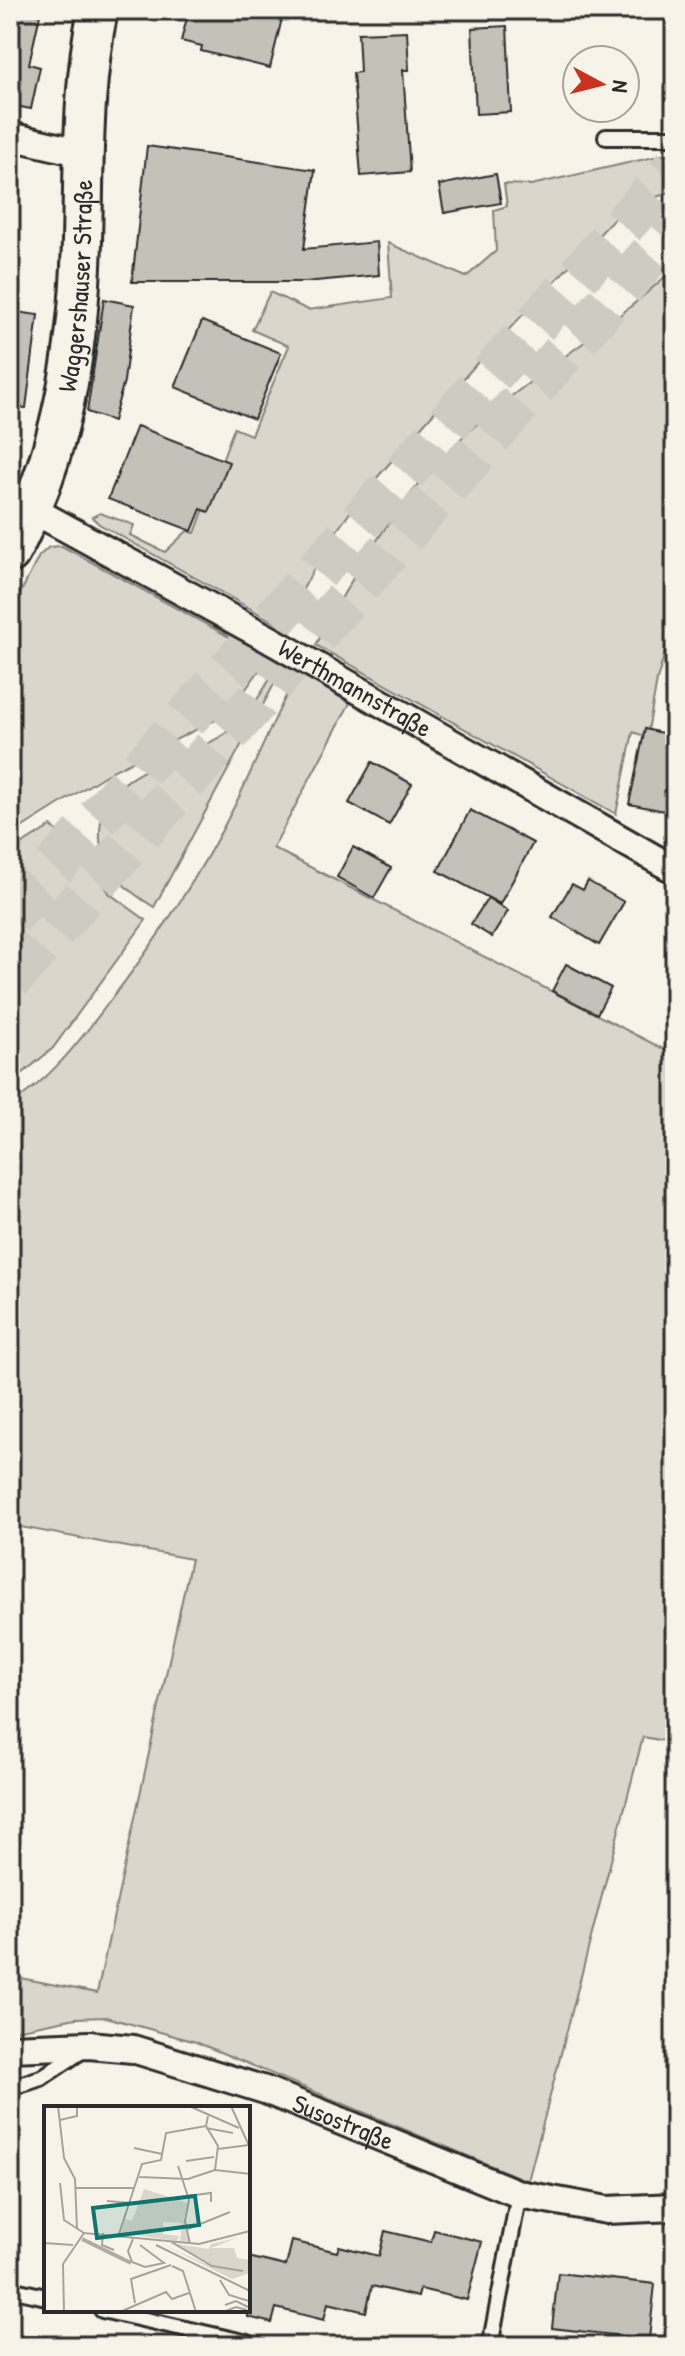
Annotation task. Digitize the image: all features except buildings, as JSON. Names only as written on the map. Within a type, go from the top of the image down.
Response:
[{"type":"street","name":"Waggershauser Straße","points":[[10,553],[33,510],[62,415],[76,331],[88,65],[98,10]]},
{"type":"street","points":[[10,136],[83,153]]},
{"type":"street","name":"Werthmannstraße","points":[[33,510],[267,638],[675,870]]},
{"type":"street","name":"Susostraße","points":[[10,2048],[89,2045],[133,2049],[237,2080],[519,2194],[607,2210],[675,2207]]},
{"type":"lane","points":[[606,137],[675,137]]},
{"type":"lane","points":[[10,2088],[41,2078],[89,2045]]},
{"type":"lane","points":[[490,2346],[519,2194]]},
{"type":"lane","points":[[10,2289],[44,2297]]},
{"type":"lane","points":[[111,2312],[248,2343]]},
{"type":"shaded area","points":[[675,154],[675,190],[628,208],[614,219],[478,362],[368,488],[327,544],[283,627],[99,524],[92,517],[100,513],[134,525],[130,535],[165,552],[187,531],[195,533],[234,428],[251,435],[289,346],[252,330],[270,292],[308,310],[392,298],[388,243],[466,277],[496,251],[494,210],[507,206],[504,184],[531,185]]},
{"type":"shaded area","points":[[675,267],[675,618],[657,680],[647,737],[633,732],[616,814],[316,645],[389,522],[458,441],[509,398],[630,307]]},
{"type":"shaded area","points":[[62,546],[268,658],[228,714],[112,771],[10,835],[10,614],[39,556],[49,547]]},
{"type":"shaded area","points":[[280,662],[285,664],[154,907],[126,887],[106,861],[100,839],[103,814],[112,795],[147,770],[211,742],[230,730],[252,707]]},
{"type":"shaded area","points":[[298,673],[350,703],[273,848],[675,1055],[675,1743],[643,1737],[528,2181],[196,2042],[106,2017],[76,2018],[10,2031],[10,1976],[97,1993],[191,1559],[10,1525],[10,1104],[37,1085],[72,1049],[157,936],[221,832]]},
{"type":"shaded area","points":[[51,826],[80,849],[110,894],[146,920],[53,1048],[10,1084],[10,852]]},
{"type":"tunnel","points":[[10,917],[675,167]]},
{"type":"tunnel","points":[[10,980],[675,227]]}]
